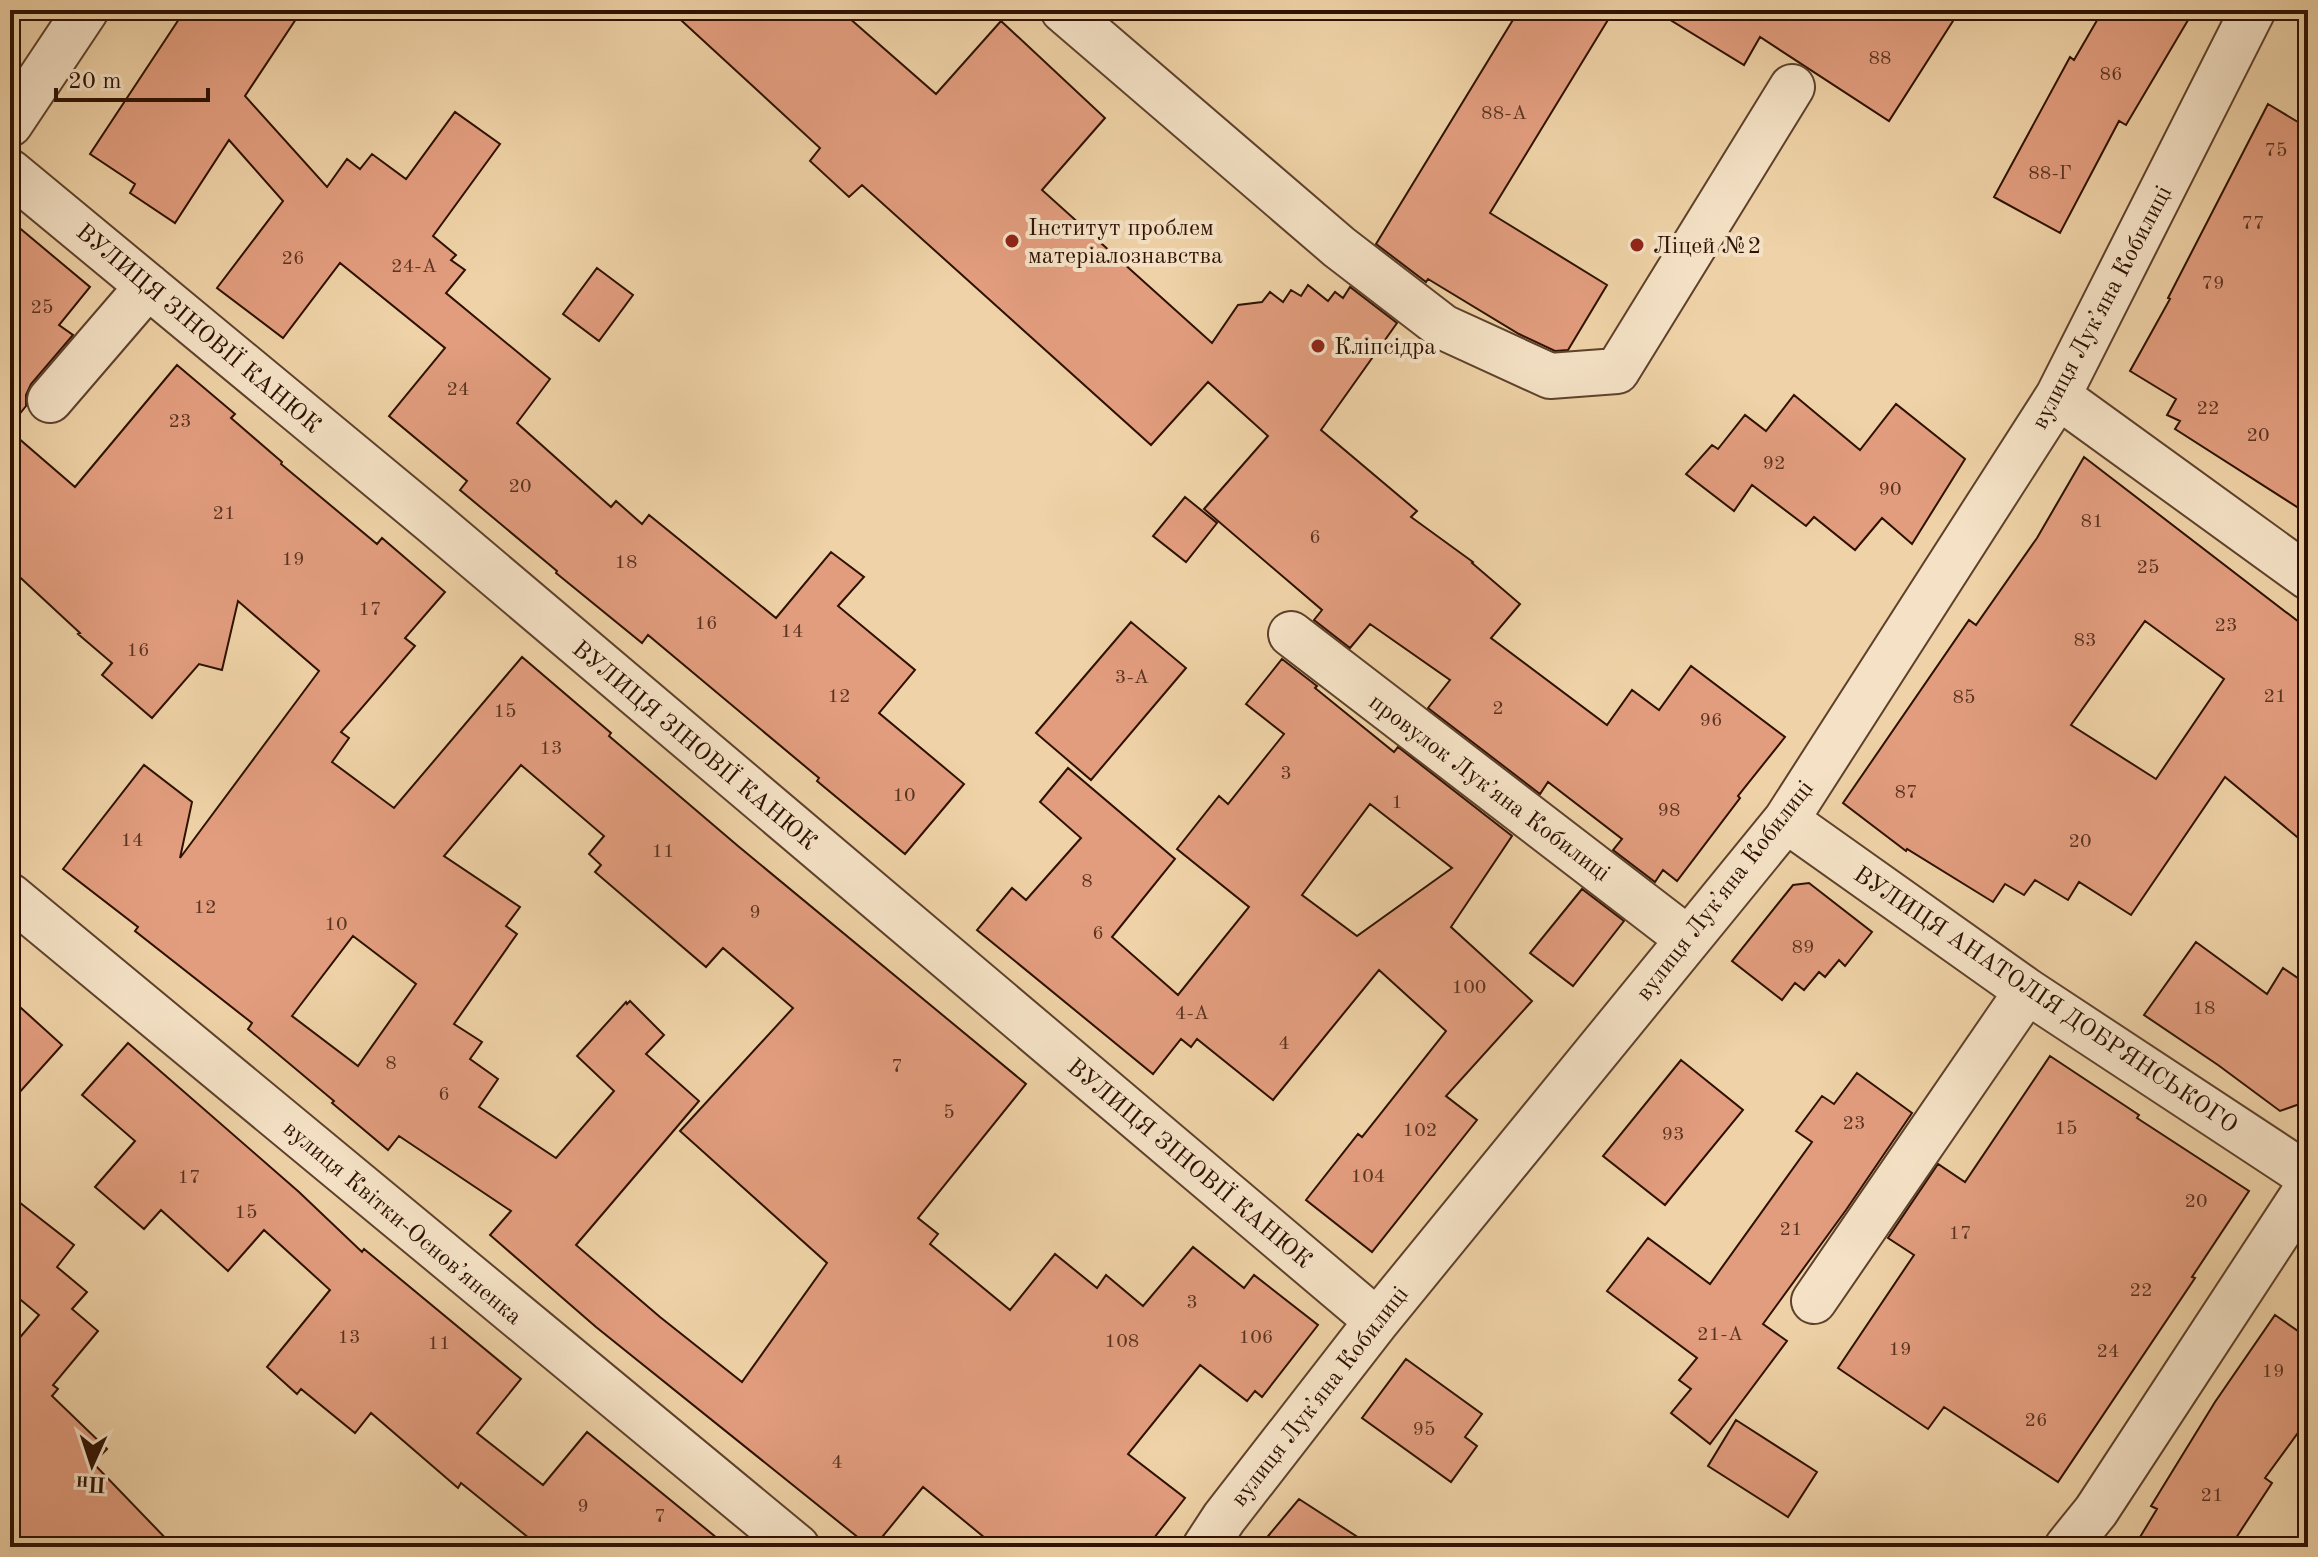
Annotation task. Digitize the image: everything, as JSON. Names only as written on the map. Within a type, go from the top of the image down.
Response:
[{"type":"street","points":[[10,124],[86,10]]},
{"type":"street","points":[[1063,10],[1339,247],[1443,327],[1550,376],[1617,371],[1792,87]]},
{"type":"street","name":"вулиця Лукʼяна Кобилиці","points":[[1205,1547],[1224,1518],[1377,1321],[1786,820],[2058,396],[2253,10]]},
{"type":"street","name":"ВУЛИЦЯ ЗІНОВІЇ КАНЮК","points":[[10,172],[433,522],[1377,1321]]},
{"type":"street","points":[[50,400],[148,286]]},
{"type":"street","points":[[2058,396],[2308,577]]},
{"type":"street","name":"провулок Лукʼяна Кобилиці","points":[[1291,634],[1688,939]]},
{"type":"street","name":"ВУЛИЦЯ АНАТОЛІЯ ДОБРЯНСЬКОГО","points":[[1786,820],[2027,991],[2308,1176]]},
{"type":"street","name":"вулиця Квітки-Основʼяненка","points":[[10,896],[797,1547]]},
{"type":"street","points":[[1814,1301],[2027,991]]},
{"type":"street","points":[[2067,1547],[2096,1511],[2308,1187]]},
{"type":"building","points":[[185,10],[302,10],[245,96],[327,187],[347,159],[360,169],[372,154],[406,179],[455,112],[500,144],[433,236],[456,255],[451,260],[465,270],[446,293],[550,379],[517,423],[611,507],[616,501],[642,524],[649,515],[776,618],[831,552],[864,577],[838,606],[915,670],[879,713],[964,784],[905,854],[648,635],[642,643],[556,573],[460,490],[467,481],[389,416],[445,348],[340,263],[283,338],[217,288],[283,201],[229,140],[175,223],[130,193],[135,184],[90,154]]},
{"type":"building","points":[[670,10],[840,10],[936,94],[1001,21],[1105,118],[1042,190],[1212,343],[1238,305],[1262,302],[1270,292],[1283,302],[1291,290],[1301,296],[1308,285],[1328,301],[1335,292],[1343,298],[1350,287],[1397,323],[1321,430],[1417,511],[1411,517],[1473,562],[1520,604],[1491,638],[1607,725],[1632,690],[1659,710],[1691,666],[1785,737],[1677,881],[1663,870],[1655,882],[1613,850],[1622,839],[1548,782],[1540,794],[1428,708],[1450,680],[1370,624],[1350,648],[1314,620],[1322,610],[1204,509],[1268,436],[1208,382],[1151,445],[862,185],[849,197],[810,161],[820,148]]},
{"type":"building","points":[[1519,10],[1614,10],[1490,213],[1607,285],[1568,350],[1555,351],[1519,334],[1428,279],[1426,282],[1376,244]]},
{"type":"building","points":[[1654,10],[1960,10],[1889,121],[1760,37],[1744,65]]},
{"type":"building","points":[[2103,10],[2194,10],[2126,125],[2119,121],[2060,233],[1994,197],[2070,57],[2074,60]]},
{"type":"building","points":[[2268,104],[2308,128],[2308,514],[2175,429],[2180,421],[2167,415],[2176,399],[2130,371],[2170,299]]},
{"type":"building","points":[[10,220],[90,287],[59,325],[73,335],[31,384],[26,395],[26,406],[10,426]]},
{"type":"building","points":[[597,268],[633,295],[599,341],[563,314]]},
{"type":"building","points":[[177,365],[235,414],[231,418],[281,464],[377,544],[382,538],[445,592],[405,638],[415,646],[341,732],[349,738],[332,762],[394,808],[522,657],[738,846],[1026,1084],[918,1218],[938,1234],[930,1244],[1010,1310],[1055,1254],[1097,1288],[1106,1275],[1143,1306],[1193,1247],[1244,1288],[1254,1275],[1318,1325],[1262,1397],[1255,1391],[1247,1401],[1200,1365],[1128,1454],[1185,1498],[1147,1547],[996,1547],[923,1487],[874,1547],[870,1547],[596,1327],[490,1235],[511,1211],[399,1136],[388,1150],[248,1029],[252,1023],[135,931],[138,927],[63,869],[144,765],[192,802],[180,858],[319,671],[238,601],[222,670],[199,664],[152,718],[102,675],[112,663],[10,568],[10,431],[75,487]],"holes":[[[521,765],[604,836],[589,854],[601,865],[595,872],[706,967],[723,948],[793,1008],[680,1131],[827,1263],[742,1382],[576,1245],[699,1101],[646,1054],[664,1035],[630,1001],[577,1056],[614,1091],[556,1158],[479,1107],[498,1079],[470,1059],[482,1042],[454,1024],[517,934],[506,926],[520,907],[444,856]],[[353,936],[416,984],[358,1066],[292,1016]]]},
{"type":"building","points":[[1794,395],[1860,450],[1896,404],[1965,459],[1912,544],[1882,518],[1855,550],[1814,517],[1806,526],[1752,485],[1734,511],[1686,474],[1712,445],[1718,449],[1745,415],[1766,431]]},
{"type":"building","points":[[2084,457],[2308,629],[2308,846],[2225,777],[2131,915],[2079,882],[2068,900],[2035,880],[2024,895],[2005,884],[1993,902],[1906,851],[1843,803],[1969,620],[1976,625],[2037,538]],"holes":[[[2145,621],[2224,679],[2156,779],[2071,725]]]},
{"type":"building","points":[[1185,497],[1217,523],[1186,562],[1153,536]]},
{"type":"building","points":[[1131,622],[1186,668],[1091,780],[1036,733]]},
{"type":"building","points":[[1282,659],[1394,752],[1398,747],[1512,836],[1451,927],[1532,1001],[1446,1096],[1477,1120],[1372,1252],[1306,1200],[1358,1134],[1362,1137],[1446,1031],[1379,970],[1273,1100],[1197,1039],[1191,1047],[1181,1039],[1153,1074],[977,930],[1012,888],[1026,900],[1081,838],[1040,802],[1068,768],[1175,859],[1112,937],[1178,995],[1249,907],[1177,849],[1219,796],[1228,804],[1284,734],[1246,704]],"holes":[[[1370,804],[1452,868],[1357,936],[1302,895]]]},
{"type":"building","points":[[1809,883],[1872,932],[1845,966],[1839,960],[1825,977],[1819,972],[1804,990],[1795,983],[1782,1000],[1732,961],[1793,885]]},
{"type":"building","points":[[1582,889],[1624,921],[1573,986],[1530,953]]},
{"type":"building","points":[[2196,942],[2267,994],[2283,968],[2308,985],[2308,1101],[2280,1111],[2144,1015]]},
{"type":"building","points":[[10,998],[62,1045],[10,1103]]},
{"type":"building","points":[[128,1043],[299,1192],[362,1252],[364,1249],[521,1379],[477,1433],[543,1485],[587,1432],[728,1547],[540,1547],[461,1483],[458,1488],[371,1413],[355,1433],[301,1389],[297,1394],[267,1367],[330,1290],[264,1230],[228,1271],[161,1210],[144,1229],[95,1187],[135,1141],[82,1095]]},
{"type":"building","points":[[2050,1056],[2139,1115],[2137,1118],[2249,1191],[2192,1277],[2195,1278],[2058,1482],[1944,1407],[1928,1429],[1838,1368],[1914,1255],[1888,1238],[1938,1164],[1965,1182]]},
{"type":"building","points":[[1681,1060],[1743,1110],[1665,1205],[1603,1156]]},
{"type":"building","points":[[1857,1073],[1912,1113],[1763,1324],[1787,1341],[1710,1444],[1671,1413],[1691,1389],[1679,1380],[1697,1358],[1607,1291],[1648,1238],[1710,1284],[1812,1142],[1796,1131],[1822,1096],[1834,1104]]},
{"type":"building","points":[[10,1195],[74,1245],[57,1267],[87,1292],[72,1309],[98,1331],[53,1385],[58,1389],[52,1396],[107,1449],[93,1463],[174,1547],[10,1547],[10,1349],[39,1315],[10,1291]]},
{"type":"building","points":[[2275,1315],[2308,1338],[2308,1419],[2265,1478],[2272,1483],[2230,1547],[2134,1547],[2157,1509],[2151,1506],[2215,1402]]},
{"type":"building","points":[[1406,1359],[1482,1414],[1465,1437],[1477,1446],[1451,1482],[1362,1418]]},
{"type":"building","points":[[1736,1420],[1817,1472],[1788,1517],[1708,1466]]},
{"type":"building","points":[[1299,1499],[1373,1547],[1259,1547]]},
{"type":"place","name":"Інститут проблем матеріалознавства","points":[[1012,241]]},
{"type":"place","name":"Ліцей №2","points":[[1637,245]]},
{"type":"place","name":"Кліпсідра","points":[[1318,346]]}]
